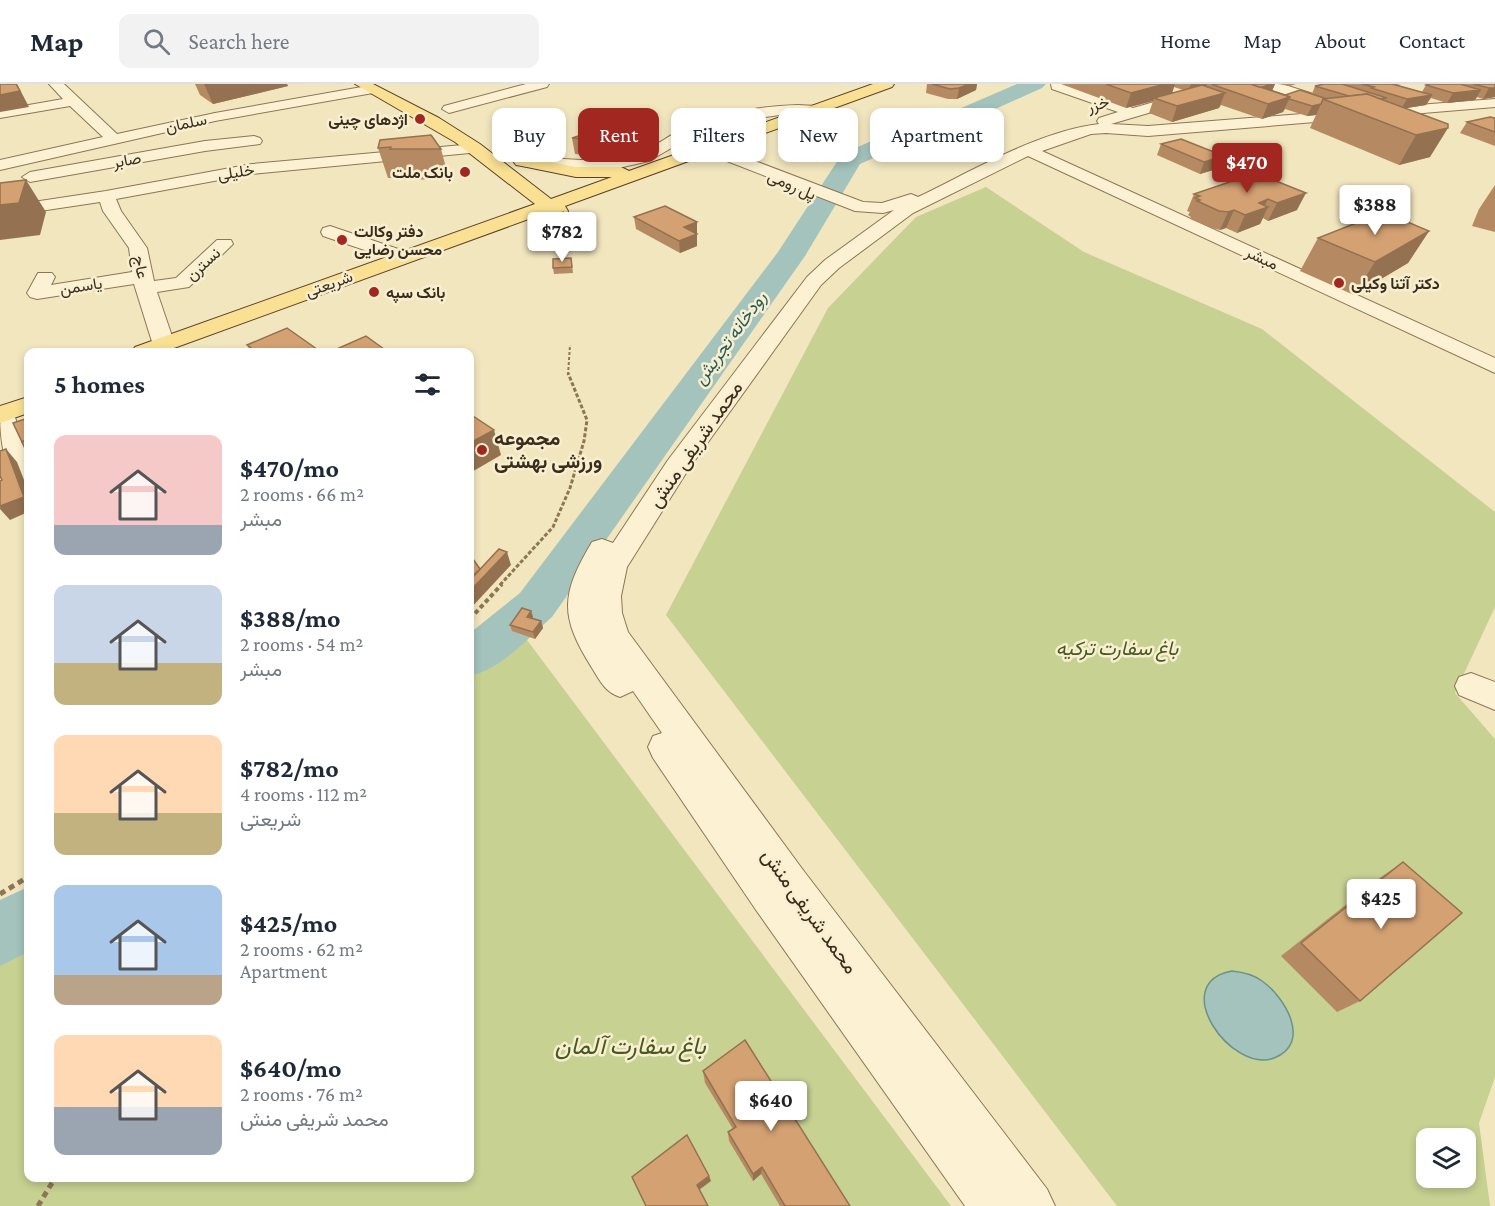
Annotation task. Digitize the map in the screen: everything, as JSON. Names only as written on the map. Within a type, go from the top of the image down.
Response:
[{"type":"main road","name":"شریعتی","points":[[823,108],[895,86]]},
{"type":"main road","name":"شریعتی","points":[[766,135],[895,86]]},
{"type":"main road","points":[[367,87],[426,115],[474,149],[565,204]]},
{"type":"main road","points":[[432,100],[467,120]]},
{"type":"main road","name":"شریعتی","points":[[170,348],[778,123]]},
{"type":"main road","points":[[523,162],[565,204]]},
{"type":"main road","points":[[534,162],[552,168],[591,173],[658,166]]},
{"type":"main road","name":"شریعتی","points":[[170,348],[403,257],[693,162]]},
{"type":"main road","points":[[1,411],[24,397]]},
{"type":"main road","points":[[1,411],[24,406]]},
{"type":"street","points":[[56,84],[112,138]]},
{"type":"street","points":[[449,109],[542,84]]},
{"type":"street","name":"خزر","points":[[1077,129],[1232,84]]},
{"type":"street","points":[[1268,84],[1361,114]]},
{"type":"street","points":[[1057,86],[1133,113]]},
{"type":"street","name":"سلمان","points":[[0,165],[112,138],[154,124],[183,123],[367,87]]},
{"type":"street","points":[[1169,88],[1212,103]]},
{"type":"street","points":[[1407,96],[1448,108]]},
{"type":"street","points":[[0,114],[74,101]]},
{"type":"street","name":"محمد شریفی منش","points":[[869,207],[1089,130],[1106,128],[1134,131],[1175,129],[1493,105]]},
{"type":"street","points":[[566,160],[605,163],[638,159],[665,147],[681,136],[751,112],[778,108]]},
{"type":"street","points":[[1232,111],[1263,122]]},
{"type":"street","points":[[1117,117],[1121,123],[1130,126],[1175,129]]},
{"type":"street","points":[[183,123],[206,146]]},
{"type":"street","name":"محمد شریفی منش","points":[[995,1206],[599,655],[584,626],[580,609],[583,588],[601,551],[664,459],[743,353],[814,265],[858,224],[869,207],[1077,129]]},
{"type":"street","name":"صابر","points":[[11,181],[255,136],[252,169]]},
{"type":"street","name":"خلیلی","points":[[0,212],[106,196],[252,169],[312,155],[337,168],[388,158],[474,149]]},
{"type":"street","name":"مبشر","points":[[1028,150],[1495,366]]},
{"type":"street","name":"پل رومی","points":[[742,162],[814,192],[869,207]]},
{"type":"street","points":[[233,172],[246,187]]},
{"type":"street","name":"عاج","points":[[106,196],[112,211],[138,248],[144,283],[167,348]]},
{"type":"street","name":"محمد شریفی منش","points":[[869,207],[861,241],[814,281],[677,466],[613,566],[607,583],[604,603],[616,643],[789,883],[1030,1206]]},
{"type":"street","points":[[337,229],[403,257]]},
{"type":"street","name":"نسترن","points":[[144,283],[182,283],[224,244]]},
{"type":"street","name":"یاسمن","points":[[45,277],[37,293],[144,283]]},
{"type":"street","points":[[1,411],[24,471]]},
{"type":"path","points":[[474,615],[553,527],[570,488],[584,441],[587,420],[568,374],[570,345]]},
{"type":"path","points":[[0,894],[24,879]]},
{"type":"path","points":[[38,1206],[53,1182]]},
{"type":"green space","name":"باغ سفارت ترکیه","points":[[986,187],[1084,252],[1262,329],[1495,512],[1495,607],[1455,693],[1495,739],[1495,1077],[1479,1123],[1490,1206],[1117,1206],[666,615],[828,308],[916,217]]},
{"type":"green space","name":"باغ سفارت آلمان","points":[[524,636],[951,1206],[0,1206],[0,954],[24,939],[24,1182],[474,1182],[474,670]]},
{"type":"water","points":[[1232,971],[1259,979],[1279,997],[1286,1008],[1293,1031],[1292,1042],[1286,1051],[1274,1058],[1257,1059],[1240,1053],[1225,1041],[1212,1025],[1205,1008],[1205,992],[1213,979]]},
{"type":"building","points":[[0,84],[16,84],[20,91],[0,95]]},
{"type":"building","points":[[932,84],[969,84],[950,89]]},
{"type":"building","points":[[1106,84],[1165,84],[1131,93]]},
{"type":"building","points":[[1211,84],[1251,84],[1290,97],[1268,104]]},
{"type":"building","points":[[1251,84],[1271,84],[1259,87]]},
{"type":"building","points":[[1342,84],[1387,98],[1380,99],[1367,94],[1349,96],[1315,86]]},
{"type":"building","points":[[1361,84],[1392,84],[1432,95],[1407,99]]},
{"type":"building","points":[[1460,84],[1481,90],[1453,93],[1426,85]]},
{"type":"building","points":[[1473,84],[1495,84],[1495,88],[1489,88]]},
{"type":"building","points":[[1202,85],[1225,93],[1177,106],[1154,98]]},
{"type":"building","points":[[1300,90],[1327,99],[1323,99],[1321,104],[1312,106],[1289,99],[1290,97],[1285,95]]},
{"type":"building","points":[[1367,94],[1448,124],[1448,128],[1416,135],[1323,99]]},
{"type":"building","points":[[1495,118],[1495,132],[1467,122]]},
{"type":"building","points":[[431,135],[441,149],[378,148],[380,140]]},
{"type":"building","points":[[1181,139],[1224,156],[1204,162],[1161,144]]},
{"type":"building","points":[[1256,173],[1306,193],[1277,203],[1268,199],[1259,203],[1268,207],[1245,215],[1234,210],[1219,211],[1195,198],[1200,196],[1194,194]]},
{"type":"building","points":[[26,180],[19,203],[0,205],[0,183]]},
{"type":"building","points":[[665,206],[697,222],[684,227],[697,234],[679,241],[634,217]]},
{"type":"building","points":[[563,212],[581,222],[552,233],[534,222]]},
{"type":"building","points":[[1384,212],[1429,231],[1375,262],[1318,238]]},
{"type":"building","points":[[571,258],[572,267],[553,268],[553,259]]},
{"type":"building","points":[[287,328],[315,348],[251,348],[247,345]]},
{"type":"building","points":[[366,336],[382,348],[339,348]]},
{"type":"building","points":[[474,417],[494,430],[474,441]]},
{"type":"building","points":[[24,419],[24,441],[22,442],[13,423]]},
{"type":"building","points":[[6,449],[24,497],[0,506],[0,481],[2,480],[0,451]]},
{"type":"building","points":[[499,549],[507,552],[474,587],[474,576]]},
{"type":"building","points":[[474,560],[480,569],[474,575]]},
{"type":"building","points":[[522,608],[531,611],[527,617],[541,621],[533,632],[510,625]]},
{"type":"building","points":[[1403,862],[1462,913],[1360,1001],[1301,943]]},
{"type":"building","points":[[745,1040],[850,1206],[785,1206],[762,1167],[753,1174],[728,1132],[736,1127],[703,1071]]},
{"type":"building","points":[[687,1135],[709,1176],[697,1185],[708,1206],[646,1206],[632,1177]]},
{"type":"waterway","name":"رودخانه تجریش","points":[[474,654],[536,605],[790,256],[851,159],[878,147],[925,132],[1035,84]]},
{"type":"waterway","name":"رودخانه تجریش","points":[[0,935],[24,920]]},
{"type":"place","name":"اژدهای چینی","points":[[420,119]]},
{"type":"place","name":"بانک ملت","points":[[465,172]]},
{"type":"place","name":"دفتر وکالت محسن رضایی","points":[[342,240]]},
{"type":"place","name":"دکتر آتنا وکیلی","points":[[1339,283]]},
{"type":"place","name":"بانک سپه","points":[[374,292]]},
{"type":"place","name":"مجموعه ورزشی بهشتی","points":[[482,450]]}]
